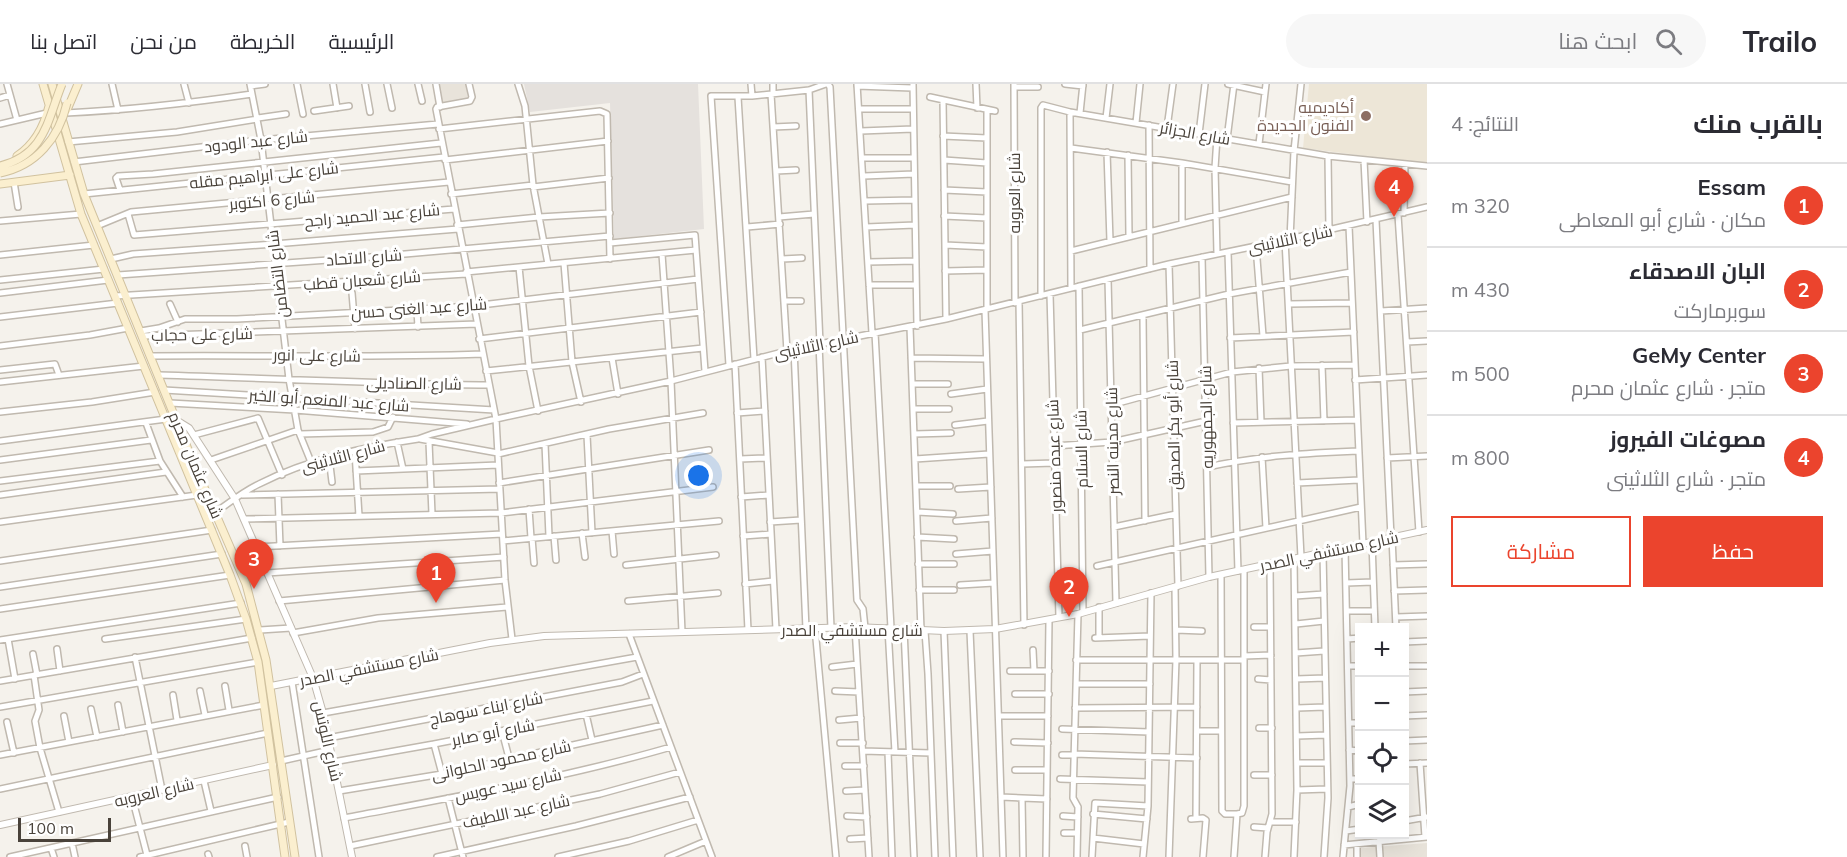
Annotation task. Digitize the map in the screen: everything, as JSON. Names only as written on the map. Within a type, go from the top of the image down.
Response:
[{"type":"main road","name":"شارع عثمان محرم","points":[[43,84],[81,214],[242,603],[258,662],[278,796],[295,857]]},
{"type":"main road","points":[[0,164],[22,158],[36,145],[47,125],[62,84]]},
{"type":"main road","points":[[0,173],[27,162],[46,147],[54,137],[64,115],[73,84]]},
{"type":"main road","points":[[62,120],[78,84]]},
{"type":"main road","name":"شارع عثمان محرم","points":[[54,86],[84,194],[246,584],[260,630],[271,686],[281,761],[286,823],[285,857]]},
{"type":"main road","points":[[0,164],[11,160],[33,143],[41,130],[54,86]]},
{"type":"main road","points":[[0,184],[70,175]]},
{"type":"street","points":[[7,84],[17,120]]},
{"type":"street","points":[[112,84],[118,110]]},
{"type":"street","points":[[184,84],[189,103]]},
{"type":"street","points":[[250,85],[265,84]]},
{"type":"street","points":[[297,84],[303,114]]},
{"type":"street","points":[[333,84],[338,108]]},
{"type":"street","points":[[365,84],[370,112]]},
{"type":"street","points":[[387,84],[392,108]]},
{"type":"street","points":[[418,84],[422,101]]},
{"type":"street","points":[[436,84],[439,107],[438,127],[496,419],[505,580],[512,639]]},
{"type":"street","points":[[439,107],[470,101],[472,97],[469,84]]},
{"type":"street","points":[[518,84],[526,118],[533,186],[548,264]]},
{"type":"street","points":[[751,84],[752,96]]},
{"type":"street","points":[[773,84],[773,128],[787,351]]},
{"type":"street","points":[[976,84],[977,108]]},
{"type":"street","points":[[1065,84],[1083,85],[1080,114]]},
{"type":"street","points":[[1106,118],[1110,84]]},
{"type":"street","points":[[1136,123],[1140,84]]},
{"type":"street","points":[[1167,128],[1173,84]]},
{"type":"street","points":[[1199,134],[1205,84]]},
{"type":"street","points":[[1227,139],[1232,84],[1265,92]]},
{"type":"street","points":[[1259,144],[1266,84]]},
{"type":"street","points":[[1294,857],[1298,790],[1295,596],[1298,521],[1288,240],[1301,84]]},
{"type":"street","name":"شارع التضامن","points":[[250,85],[258,118],[266,175],[289,379],[299,432],[311,462]]},
{"type":"street","points":[[748,630],[737,413],[711,98],[713,95],[738,97],[808,90],[828,85],[845,339],[857,600],[863,609],[865,628]]},
{"type":"street","points":[[892,857],[890,628],[874,333],[868,285],[864,176],[857,85],[913,86],[917,326]]},
{"type":"street","points":[[1014,85],[1038,87]]},
{"type":"street","name":"شارع العروبه","points":[[1014,85],[1024,625]]},
{"type":"street","points":[[808,90],[831,628]]},
{"type":"street","points":[[66,112],[118,110],[252,94]]},
{"type":"street","points":[[0,98],[10,95]]},
{"type":"street","points":[[738,97],[754,359]]},
{"type":"street","points":[[930,97],[994,111]]},
{"type":"street","points":[[943,100],[946,319]]},
{"type":"street","name":"شارع الجزائر","points":[[1041,296],[1041,108],[1046,105],[1080,114],[1328,156],[1427,166]]},
{"type":"street","points":[[314,111],[350,106]]},
{"type":"street","points":[[859,109],[912,108]]},
{"type":"street","points":[[987,110],[986,358],[1003,857]]},
{"type":"street","name":"شارع عبد الودود","points":[[74,162],[261,140],[438,127],[600,111],[607,114],[608,141]]},
{"type":"street","points":[[1070,112],[1071,288]]},
{"type":"street","points":[[0,124],[47,113]]},
{"type":"street","points":[[69,142],[177,132],[286,114]]},
{"type":"street","points":[[1149,125],[1150,269]]},
{"type":"street","points":[[773,128],[795,126]]},
{"type":"street","points":[[861,131],[913,129]]},
{"type":"street","points":[[943,136],[987,138]]},
{"type":"street","points":[[1217,137],[1215,168],[1217,254]]},
{"type":"street","points":[[608,141],[610,259]]},
{"type":"street","name":"شارع على ابراهيم مقله","points":[[84,194],[608,141]]},
{"type":"street","points":[[120,190],[116,178],[118,176],[441,143]]},
{"type":"street","points":[[1071,148],[1215,168],[1292,182]]},
{"type":"street","points":[[1107,152],[1110,241]]},
{"type":"street","points":[[1128,155],[1129,236]]},
{"type":"street","points":[[1328,156],[1329,230]]},
{"type":"street","points":[[863,158],[914,158]]},
{"type":"street","points":[[944,160],[987,163]]},
{"type":"street","points":[[1364,160],[1367,222]]},
{"type":"street","points":[[1182,163],[1182,222]]},
{"type":"street","points":[[1405,164],[1401,214],[1419,532]]},
{"type":"street","points":[[776,171],[796,170]]},
{"type":"street","points":[[864,176],[914,174]]},
{"type":"street","points":[[451,194],[609,178]]},
{"type":"street","points":[[14,182],[18,207]]},
{"type":"street","name":"شارع 6 اكتوبر","points":[[97,226],[128,214],[449,182]]},
{"type":"street","points":[[944,190],[987,192]]},
{"type":"street","points":[[1071,251],[1182,222],[1292,197]]},
{"type":"street","points":[[865,201],[915,200]]},
{"type":"street","name":"شارع الثلاثينى","points":[[216,512],[259,484],[311,462],[329,457],[618,394],[794,349],[917,326],[1169,264],[1288,240],[1427,207]]},
{"type":"street","name":"شارع عبد الحميد راجح","points":[[128,214],[134,235],[454,209]]},
{"type":"street","points":[[111,259],[133,254],[274,244],[539,217],[610,213]]},
{"type":"street","points":[[0,221],[81,214]]},
{"type":"street","points":[[779,216],[814,214]]},
{"type":"street","points":[[944,216],[987,218]]},
{"type":"street","points":[[1376,220],[1396,623]]},
{"type":"street","points":[[747,227],[780,225]]},
{"type":"street","points":[[866,227],[915,225]]},
{"type":"street","points":[[1349,226],[1363,544]]},
{"type":"street","name":"شارع الاتحاد","points":[[118,275],[693,234],[696,250]]},
{"type":"street","points":[[0,255],[94,245]]},
{"type":"street","points":[[945,246],[987,247]]},
{"type":"street","points":[[1256,246],[1263,336]]},
{"type":"street","points":[[696,250],[705,371]]},
{"type":"street","name":"شارع شعبان قطب","points":[[0,317],[116,299],[126,295],[466,273],[696,250]]},
{"type":"street","points":[[1221,575],[1222,811],[1225,814],[1237,814],[1242,813],[1244,806],[1244,658],[1234,461],[1228,252]]},
{"type":"street","points":[[662,254],[671,381],[682,632]]},
{"type":"street","name":"شارع الجمهوريه","points":[[1202,257],[1209,577]]},
{"type":"street","points":[[782,259],[802,258]]},
{"type":"street","points":[[868,262],[916,261]]},
{"type":"street","points":[[564,263],[572,362],[581,402]]},
{"type":"street","name":"شارع أبو بكر الصديق","points":[[1169,264],[1177,587],[1174,757],[1169,857]]},
{"type":"street","points":[[519,267],[529,366],[538,411]]},
{"type":"street","points":[[0,280],[104,269]]},
{"type":"street","points":[[945,271],[987,270]]},
{"type":"street","points":[[1080,330],[1229,294],[1351,272]]},
{"type":"street","name":"شارع عبد الغنى حسن","points":[[142,333],[193,318],[237,319],[473,306],[698,279]]},
{"type":"street","name":"شارع مدينه النصر","points":[[1108,279],[1116,603]]},
{"type":"street","points":[[0,293],[108,280]]},
{"type":"street","points":[[868,285],[916,285]]},
{"type":"street","name":"شارع السلام","points":[[1077,857],[1078,817],[1077,804],[1073,798],[1073,780],[1076,660],[1081,613],[1079,286]]},
{"type":"street","points":[[352,293],[355,330]]},
{"type":"street","name":"شارع عبده منصور","points":[[1050,294],[1059,617]]},
{"type":"street","points":[[784,302],[801,301]]},
{"type":"street","points":[[1289,304],[1352,303]]},
{"type":"street","points":[[170,304],[178,322]]},
{"type":"street","points":[[1381,311],[1427,308]]},
{"type":"street","points":[[417,310],[418,327]]},
{"type":"street","points":[[479,339],[701,312]]},
{"type":"street","points":[[1143,316],[1145,521]]},
{"type":"street","name":"شارع على حجاب","points":[[142,333],[284,332],[477,324]]},
{"type":"street","points":[[910,327],[919,590],[931,753],[935,857]]},
{"type":"street","points":[[0,346],[128,328]]},
{"type":"street","points":[[1230,338],[1354,332]]},
{"type":"street","points":[[1407,342],[1427,341]]},
{"type":"street","points":[[486,371],[703,348]]},
{"type":"street","points":[[794,349],[806,629]]},
{"type":"street","name":"شارع على انور","points":[[151,356],[419,357],[483,354]]},
{"type":"street","points":[[762,357],[776,630]]},
{"type":"street","points":[[612,358],[618,394]]},
{"type":"street","points":[[911,358],[986,358]]},
{"type":"street","points":[[0,370],[55,364],[59,375]]},
{"type":"street","points":[[1322,365],[1324,421]]},
{"type":"street","points":[[1112,405],[1232,372],[1291,366],[1354,365]]},
{"type":"street","points":[[0,382],[144,366]]},
{"type":"street","points":[[1259,368],[1261,422]]},
{"type":"street","name":"شارع الصناديلى","points":[[159,375],[395,384],[489,385]]},
{"type":"street","points":[[1355,380],[1427,375]]},
{"type":"street","points":[[912,384],[948,384]]},
{"type":"street","points":[[951,394],[987,388]]},
{"type":"street","name":"شارع عبد المنعم أبو الخير","points":[[164,390],[494,410]]},
{"type":"street","points":[[0,412],[92,402],[155,392]]},
{"type":"street","points":[[170,403],[393,417],[475,425]]},
{"type":"street","points":[[913,409],[949,409]]},
{"type":"street","points":[[737,413],[765,411]]},
{"type":"street","points":[[418,439],[498,453],[703,413]]},
{"type":"street","points":[[211,460],[299,432],[373,432],[388,427],[393,417]]},
{"type":"street","points":[[194,435],[255,418],[260,419],[282,475]]},
{"type":"street","points":[[0,441],[166,419],[176,420]]},
{"type":"street","name":"شارع اللوتس","points":[[176,420],[189,428],[238,497],[244,519],[313,678],[328,738],[352,857]]},
{"type":"street","points":[[1233,423],[1357,420]]},
{"type":"street","points":[[431,421],[432,434]]},
{"type":"street","points":[[955,425],[988,421]]},
{"type":"street","points":[[1054,446],[1112,442],[1206,421]]},
{"type":"street","points":[[146,423],[160,461],[183,497]]},
{"type":"street","points":[[914,434],[951,433]]},
{"type":"street","points":[[587,435],[592,532]]},
{"type":"street","points":[[0,460],[151,440]]},
{"type":"street","points":[[429,441],[432,514]]},
{"type":"street","points":[[398,442],[403,469]]},
{"type":"street","points":[[544,444],[548,507],[556,560]]},
{"type":"street","points":[[238,497],[431,491],[500,486],[589,468],[709,450]]},
{"type":"street","points":[[1207,467],[1295,453],[1358,451]]},
{"type":"street","points":[[355,452],[359,516]]},
{"type":"street","points":[[915,459],[990,454]]},
{"type":"street","points":[[1387,458],[1427,456]]},
{"type":"street","points":[[329,457],[333,482]]},
{"type":"street","points":[[1262,457],[1266,528]]},
{"type":"street","points":[[740,459],[767,458]]},
{"type":"street","points":[[0,481],[160,461]]},
{"type":"street","points":[[1022,464],[1054,463]]},
{"type":"street","points":[[356,471],[498,465]]},
{"type":"street","points":[[0,495],[166,472]]},
{"type":"street","points":[[1296,483],[1359,480]]},
{"type":"street","points":[[915,486],[950,486]]},
{"type":"street","points":[[244,519],[501,513],[714,487]]},
{"type":"street","points":[[958,489],[991,487]]},
{"type":"street","points":[[278,494],[280,546]]},
{"type":"street","points":[[0,522],[197,495]]},
{"type":"street","points":[[741,497],[769,495]]},
{"type":"street","points":[[1097,566],[1361,507]]},
{"type":"street","points":[[529,509],[534,562]]},
{"type":"street","points":[[917,512],[953,514]]},
{"type":"street","points":[[1114,527],[1176,514]]},
{"type":"street","points":[[956,521],[992,518]]},
{"type":"street","points":[[770,522],[801,520]]},
{"type":"street","points":[[256,547],[531,538],[719,521]]},
{"type":"street","points":[[0,561],[212,530]]},
{"type":"street","name":"شارع مستشفي الصدر","points":[[271,686],[512,639],[565,634],[855,627],[945,631],[995,629],[1081,613],[1209,577],[1427,530]]},
{"type":"street","points":[[612,531],[614,554]]},
{"type":"street","points":[[582,533],[585,557]]},
{"type":"street","points":[[743,536],[771,534]]},
{"type":"street","points":[[917,537],[954,539]]},
{"type":"street","points":[[1372,542],[1375,623]]},
{"type":"street","points":[[1343,857],[1350,779],[1346,548]]},
{"type":"street","points":[[956,554],[993,551]]},
{"type":"street","points":[[1323,553],[1327,789],[1324,857]]},
{"type":"street","points":[[0,587],[222,554]]},
{"type":"street","points":[[626,565],[716,555]]},
{"type":"street","points":[[267,573],[504,557]]},
{"type":"street","points":[[918,564],[954,564]]},
{"type":"street","points":[[1265,857],[1272,775],[1270,564]]},
{"type":"street","points":[[1393,565],[1427,564]]},
{"type":"street","points":[[0,609],[230,575]]},
{"type":"street","points":[[279,601],[505,580]]},
{"type":"street","points":[[745,584],[773,581]]},
{"type":"street","points":[[1346,583],[1373,582]]},
{"type":"street","points":[[960,585],[994,583]]},
{"type":"street","points":[[919,590],[954,590]]},
{"type":"street","points":[[1394,591],[1427,590]]},
{"type":"street","points":[[628,601],[718,593]]},
{"type":"street","points":[[1143,857],[1148,806],[1151,593]]},
{"type":"street","points":[[1295,596],[1324,594]]},
{"type":"street","points":[[0,640],[242,603]]},
{"type":"street","points":[[260,630],[292,630],[378,618],[507,607]]},
{"type":"street","points":[[1099,607],[1097,638],[1150,636]]},
{"type":"street","points":[[1347,611],[1374,611]]},
{"type":"street","points":[[1396,617],[1427,616]]},
{"type":"street","points":[[105,639],[246,619]]},
{"type":"street","points":[[1046,857],[1049,620]]},
{"type":"street","points":[[1296,624],[1324,621]]},
{"type":"street","points":[[855,627],[869,857]]},
{"type":"street","points":[[1254,627],[1270,627]]},
{"type":"street","points":[[815,628],[836,857]]},
{"type":"street","points":[[904,629],[914,857]]},
{"type":"street","points":[[1176,630],[1202,631]]},
{"type":"street","points":[[945,631],[953,857]]},
{"type":"street","points":[[970,631],[980,857]]},
{"type":"street","points":[[629,634],[712,857]]},
{"type":"street","points":[[0,681],[252,638]]},
{"type":"street","points":[[1347,639],[1355,638]]},
{"type":"street","points":[[8,639],[15,679]]},
{"type":"street","points":[[1409,642],[1427,641]]},
{"type":"street","points":[[57,650],[60,670]]},
{"type":"street","points":[[1033,651],[1034,671]]},
{"type":"street","points":[[1296,653],[1324,651]]},
{"type":"street","points":[[33,654],[39,713],[35,721],[40,748],[59,813]]},
{"type":"street","points":[[1076,660],[1221,660],[1271,655]]},
{"type":"street","points":[[135,657],[162,790]]},
{"type":"street","points":[[322,713],[637,657]]},
{"type":"street","points":[[1197,660],[1197,758],[1193,819],[1206,820],[1203,857]]},
{"type":"street","points":[[0,707],[258,662]]},
{"type":"street","points":[[832,667],[857,664]]},
{"type":"street","points":[[1348,666],[1355,666]]},
{"type":"street","points":[[1409,666],[1427,666]]},
{"type":"street","points":[[1010,671],[1049,671]]},
{"type":"street","name":"شارع ابناء سوهاج","points":[[328,738],[622,682],[643,674]]},
{"type":"street","points":[[1296,679],[1325,678]]},
{"type":"street","points":[[1258,679],[1271,680]]},
{"type":"street","points":[[292,682],[319,857]]},
{"type":"street","points":[[1076,684],[1150,684]]},
{"type":"street","points":[[225,686],[229,710]]},
{"type":"street","points":[[200,691],[205,715]]},
{"type":"street","points":[[835,691],[859,692]]},
{"type":"street","points":[[1409,692],[1427,691]]},
{"type":"street","points":[[1015,694],[1049,694]]},
{"type":"street","points":[[173,695],[177,720]]},
{"type":"street","name":"شارع أبو صابر","points":[[333,762],[653,701]]},
{"type":"street","points":[[118,705],[123,732]]},
{"type":"street","points":[[0,755],[264,705]]},
{"type":"street","points":[[1075,708],[1197,707]]},
{"type":"street","points":[[1297,708],[1325,708]]},
{"type":"street","points":[[92,709],[97,737]]},
{"type":"street","points":[[586,714],[592,740]]},
{"type":"street","points":[[1409,716],[1427,715]]},
{"type":"street","points":[[64,716],[69,742]]},
{"type":"street","points":[[999,716],[1048,716]]},
{"type":"street","points":[[839,720],[861,718]]},
{"type":"street","points":[[7,722],[14,753]]},
{"type":"street","points":[[1349,723],[1355,723]]},
{"type":"street","name":"شارع محمود الحلوانى","points":[[339,791],[442,774],[663,725]]},
{"type":"street","points":[[1258,728],[1272,728]]},
{"type":"street","points":[[1062,729],[1149,732]]},
{"type":"street","points":[[1197,730],[1221,731]]},
{"type":"street","points":[[502,731],[509,758]]},
{"type":"street","points":[[0,734],[9,733]]},
{"type":"street","points":[[0,789],[268,733]]},
{"type":"street","points":[[1297,736],[1326,735]]},
{"type":"street","points":[[1409,741],[1427,740]]},
{"type":"street","points":[[1014,742],[1048,743]]},
{"type":"street","points":[[840,743],[863,743]]},
{"type":"street","points":[[434,744],[442,774]]},
{"type":"street","name":"شارع سيد عويس","points":[[344,818],[629,759],[671,747]]},
{"type":"street","points":[[281,761],[330,750]]},
{"type":"street","points":[[1349,750],[1355,751]]},
{"type":"street","points":[[863,751],[931,753]]},
{"type":"street","points":[[1062,754],[1197,758]]},
{"type":"street","points":[[1409,764],[1427,762]]},
{"type":"street","points":[[1297,763],[1326,763]]},
{"type":"street","points":[[1409,838],[1426,837],[1420,763]]},
{"type":"street","name":"شارع العروبه","points":[[0,825],[273,765]]},
{"type":"street","points":[[845,766],[864,766]]},
{"type":"street","points":[[1015,770],[1047,770]]},
{"type":"street","name":"شارع عبد اللطيف","points":[[350,846],[616,790],[680,772]]},
{"type":"street","points":[[1254,775],[1272,775]]},
{"type":"street","points":[[1060,779],[1148,782]]},
{"type":"street","points":[[1350,779],[1355,779]]},
{"type":"street","points":[[204,781],[211,811]]},
{"type":"street","points":[[1298,790],[1327,789]]},
{"type":"street","points":[[846,791],[866,790]]},
{"type":"street","points":[[10,857],[278,796]]},
{"type":"street","points":[[132,797],[147,855]]},
{"type":"street","points":[[437,857],[462,854],[690,797]]},
{"type":"street","points":[[1001,797],[1047,799]]},
{"type":"street","points":[[448,798],[462,854]]},
{"type":"street","points":[[1022,798],[1023,857]]},
{"type":"street","points":[[1092,857],[1095,802],[1148,806]]},
{"type":"street","points":[[1348,807],[1355,805]]},
{"type":"street","points":[[1093,814],[1147,819]]},
{"type":"street","points":[[1234,857],[1237,814]]},
{"type":"street","points":[[847,816],[867,817]]},
{"type":"street","points":[[1063,816],[1078,817]]},
{"type":"street","points":[[1409,821],[1425,818]]},
{"type":"street","points":[[558,857],[629,841],[698,820]]},
{"type":"street","points":[[1254,827],[1296,822]]},
{"type":"street","points":[[140,857],[286,823]]},
{"type":"street","points":[[1346,831],[1355,830]]},
{"type":"street","points":[[1064,833],[1077,833]]},
{"type":"street","points":[[850,839],[868,838]]},
{"type":"street","points":[[1093,838],[1144,844]]},
{"type":"street","points":[[1344,845],[1382,839],[1380,857]]},
{"type":"street","points":[[668,857],[706,841]]},
{"type":"street","points":[[72,843],[75,857]]},
{"type":"street","points":[[1357,844],[1357,857]]},
{"type":"street","points":[[245,846],[247,857]]},
{"type":"street","points":[[51,848],[54,857]]},
{"type":"shaded area","points":[[438,84],[466,84],[468,98],[442,103]]},
{"type":"shaded area","points":[[524,84],[698,84],[704,229],[614,239],[610,103],[530,112]]},
{"type":"shaded area","name":"أكاديميه الفنون الجديدة","points":[[1309,84],[1427,84],[1427,164],[1303,148]]},
{"type":"shaded area","points":[[1427,843],[1427,857],[1361,857],[1361,848]]},
{"type":"place","name":"أكاديميه الفنون الجديدة","points":[[1366,116]]},
{"type":"place","name":"مصوغات الفيروز","points":[[1394,217]]},
{"type":"place","name":"GeMy Center","points":[[254,589]]},
{"type":"place","name":"Essam","points":[[436,603]]},
{"type":"place","name":"البان الاصدقاء","points":[[1069,617]]}]
